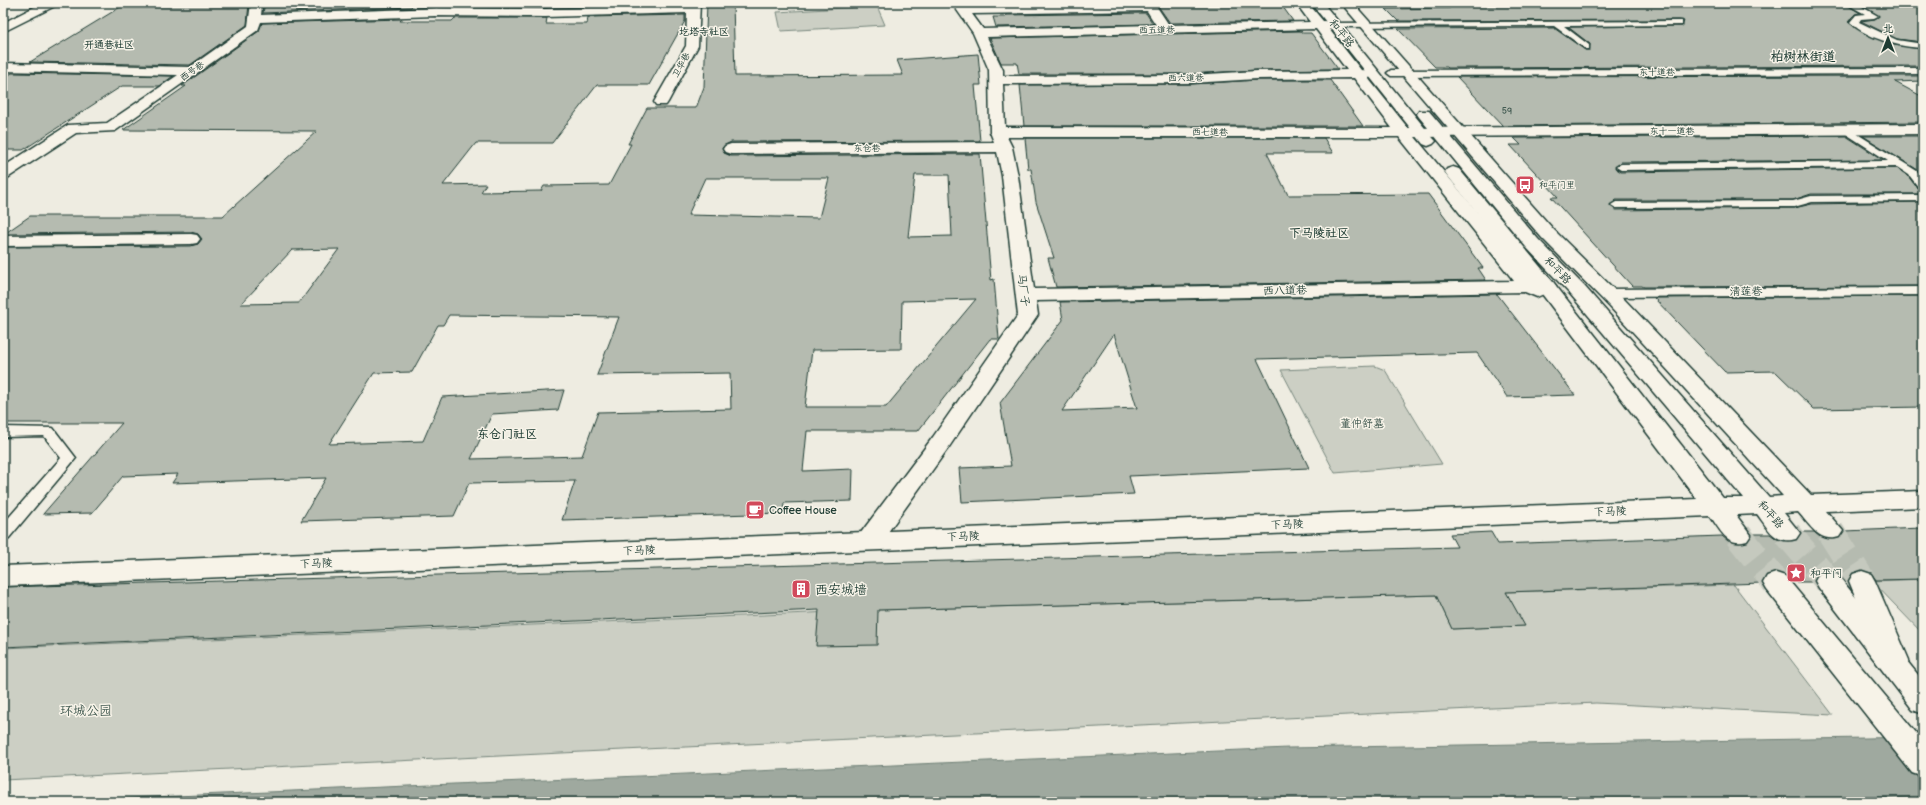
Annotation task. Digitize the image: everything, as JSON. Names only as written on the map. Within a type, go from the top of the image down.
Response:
[{"type":"street","points":[[3,28],[51,3]]},
{"type":"street","name":"西号巷","points":[[3,174],[73,128],[110,128],[254,27],[258,3]]},
{"type":"street","points":[[1302,3],[1403,133],[1537,286]]},
{"type":"street","name":"和平路","points":[[1317,3],[1351,25]]},
{"type":"street","name":"和平路","points":[[1334,3],[1391,73],[1537,286],[1561,306],[1738,535]]},
{"type":"street","points":[[1351,25],[1347,3],[1361,3]]},
{"type":"street","points":[[961,7],[1137,5],[1151,7],[1165,29]]},
{"type":"street","points":[[255,19],[436,8],[545,13],[694,6]]},
{"type":"street","name":"卫华巷","points":[[661,102],[692,46],[694,6]]},
{"type":"street","name":"马厂子","points":[[869,540],[941,442],[1028,315],[1010,176],[1001,140],[996,70],[979,34],[961,7]]},
{"type":"street","name":"西五道巷","points":[[979,34],[1351,25]]},
{"type":"street","points":[[3,67],[193,71]]},
{"type":"street","points":[[1391,73],[1460,133],[1548,234],[1607,293],[1830,531]]},
{"type":"street","name":"西六道巷","points":[[997,80],[1192,78],[1257,75],[1391,73]]},
{"type":"street","name":"东十一道巷","points":[[1431,133],[1923,129]]},
{"type":"street","name":"和平路","points":[[1431,133],[1578,291],[1787,533]]},
{"type":"street","name":"西七道巷","points":[[1001,140],[1431,133]]},
{"type":"street","name":"东仓巷","points":[[731,149],[1001,140]]},
{"type":"street","points":[[3,241],[191,239]]},
{"type":"street","name":"西八道巷","points":[[1025,295],[1537,286]]},
{"type":"street","name":"下马陵","points":[[3,576],[869,540],[1923,499]]},
{"type":"street","points":[[1828,581],[1923,702]]},
{"type":"street","points":[[1862,581],[1902,677]]},
{"type":"street","points":[[1776,583],[1923,764]]},
{"type":"lane","points":[[1849,3],[1874,16],[1859,17],[1854,22],[1886,40],[1905,46],[1923,46]]},
{"type":"lane","points":[[1351,25],[1680,23]]},
{"type":"lane","points":[[1556,24],[1586,47]]},
{"type":"lane","name":"东十道巷","points":[[1391,73],[1923,71]]},
{"type":"lane","points":[[1846,130],[1900,164],[1918,173],[1923,186]]},
{"type":"lane","points":[[1621,167],[1900,164]]},
{"type":"lane","points":[[1616,205],[1794,204],[1811,199],[1923,198]]},
{"type":"lane","name":"清莲巷","points":[[1607,293],[1885,290],[1923,291]]},
{"type":"lane","points":[[3,432],[48,431],[69,458],[3,534]]},
{"type":"green space","points":[[877,6],[885,25],[781,31],[777,12]]},
{"type":"green space","name":"董仲舒墓","points":[[1375,366],[1385,370],[1442,464],[1335,473],[1281,370]]},
{"type":"green space","points":[[1923,579],[1923,634],[1872,581]]},
{"type":"green space","name":"环城公园","points":[[1734,585],[1833,715],[1596,703],[3,780],[3,648],[878,610],[1436,595],[1452,629],[1524,626],[1506,592]]},
{"type":"green space","points":[[1909,797],[1913,802],[1830,802]]},
{"type":"shaded area","points":[[1923,737],[1923,796],[1745,802],[37,802],[1288,748]]},
{"type":"building","points":[[127,3],[249,3],[247,25],[190,65],[30,62]]},
{"type":"building","points":[[265,3],[311,3],[307,7],[415,3],[411,7],[263,13]]},
{"type":"building","points":[[523,3],[549,3],[548,7],[545,8],[522,7]]},
{"type":"building","points":[[588,3],[686,3],[686,5],[588,7]]},
{"type":"building","points":[[707,3],[733,3],[735,76],[903,75],[897,60],[978,54],[981,85],[975,85],[980,141],[731,142],[722,148],[724,153],[731,156],[980,154],[991,280],[994,279],[999,339],[990,339],[918,431],[807,431],[803,471],[853,469],[852,501],[784,503],[783,513],[562,520],[575,481],[469,483],[454,516],[301,521],[326,478],[172,483],[178,474],[123,476],[92,513],[43,514],[122,423],[3,423],[3,247],[191,246],[198,244],[202,239],[198,234],[191,232],[4,234],[30,216],[223,216],[317,131],[123,130],[186,86],[182,86],[259,31],[262,23],[402,19],[400,21],[452,21],[455,18],[547,18],[546,24],[587,24],[588,17],[685,15],[685,21],[649,85],[597,85],[552,143],[476,143],[443,185],[486,184],[481,192],[541,191],[544,186],[609,185],[631,144],[628,144],[647,108],[696,108],[704,87]],"holes":[[[915,175],[949,175],[952,236],[908,237]],[[705,178],[829,178],[819,218],[688,215]],[[339,249],[299,303],[241,304],[292,250]],[[976,299],[886,407],[805,407],[812,350],[901,349],[902,301]],[[449,315],[619,317],[597,375],[730,373],[731,409],[598,412],[582,456],[471,459],[492,414],[558,410],[564,390],[442,397],[423,441],[329,444],[374,373],[412,372],[438,325],[443,325]]]},
{"type":"building","points":[[1156,3],[1280,3],[1293,21],[1170,23]]},
{"type":"building","points":[[1844,3],[1860,13],[1855,14],[1848,22],[1865,34],[1894,45],[1923,49],[1923,66],[1435,67],[1398,29],[1554,28],[1585,50],[1589,50],[1590,44],[1568,27],[1682,26],[1684,21],[1398,21],[1386,9],[1450,8],[1448,6]]},
{"type":"building","points":[[1858,3],[1923,3],[1923,42],[1897,39],[1861,21],[1875,19],[1879,16]]},
{"type":"building","points":[[1146,13],[1153,24],[996,27],[993,17],[1006,17],[1006,15]]},
{"type":"building","points":[[1300,31],[1301,33],[1311,33],[1338,69],[1257,70],[1191,74],[1019,74],[1017,63],[1001,63],[990,38]]},
{"type":"building","points":[[12,73],[173,76],[160,86],[122,86],[23,150],[3,150],[3,78]]},
{"type":"building","points":[[1923,76],[1923,81],[1895,82],[1923,97],[1923,122],[1503,126],[1457,77]]},
{"type":"building","points":[[1257,80],[1330,80],[1363,126],[1024,126],[1020,85],[1191,84]]},
{"type":"building","points":[[1846,136],[1883,160],[1621,162],[1615,168],[1621,172],[1897,168],[1908,176],[1918,189],[1923,190],[1923,194],[1811,194],[1793,200],[1616,200],[1610,206],[1616,210],[1794,208],[1812,204],[1923,202],[1923,286],[1632,286],[1551,197],[1558,197],[1510,145],[1521,145],[1514,138]]},
{"type":"building","points":[[1863,136],[1923,136],[1923,176],[1918,170]]},
{"type":"building","points":[[1025,138],[1324,138],[1333,153],[1267,153],[1288,195],[1428,194],[1483,268],[1478,268],[1486,280],[1056,287],[1048,258],[1054,258],[1036,202],[1031,169],[1028,169]]},
{"type":"building","points":[[1497,294],[1575,395],[1507,397],[1477,353],[1257,359],[1309,468],[1129,476],[1134,494],[962,502],[959,468],[1011,466],[1000,403],[1063,320],[1060,302]],"holes":[[[1114,334],[1137,408],[1062,411]]]},
{"type":"building","points":[[1923,296],[1923,407],[1814,409],[1775,371],[1725,372],[1654,298]]},
{"type":"building","name":"西安城墙","points":[[1923,528],[1923,579],[1876,580],[1871,573],[1862,570],[1853,573],[1848,581],[1844,581],[1837,573],[1828,570],[1818,573],[1814,582],[1792,582],[1785,575],[1776,572],[1766,575],[1762,583],[1506,592],[1525,626],[1452,629],[1436,595],[878,610],[877,645],[816,646],[819,610],[3,647],[3,587],[1457,547],[1450,534],[1491,532],[1498,544],[1722,536],[1728,541],[1740,544],[1748,542],[1752,534],[1770,534],[1777,539],[1789,542],[1797,540],[1801,532],[1814,532],[1820,537],[1832,540],[1840,538],[1844,531]]},
{"type":"tunnel","points":[[1830,531],[1862,581]]},
{"type":"tunnel","points":[[1787,533],[1828,581]]},
{"type":"tunnel","points":[[1738,535],[1776,583]]},
{"type":"place","name":"和平门里","points":[[1525,185]]},
{"type":"place","name":"Coffee House","points":[[755,510]]},
{"type":"place","name":"和平门","points":[[1796,573]]},
{"type":"place","name":"西安城墙","points":[[801,589]]},
{"type":"district","name":"圪塔寺社区","points":[[704,31]]},
{"type":"district","name":"开通巷社区","points":[[109,44]]},
{"type":"district","name":"柏树林街道","points":[[1803,56]]},
{"type":"district","name":"下马陵社区","points":[[1319,233]]},
{"type":"district","name":"东仓门社区","points":[[507,434]]}]
